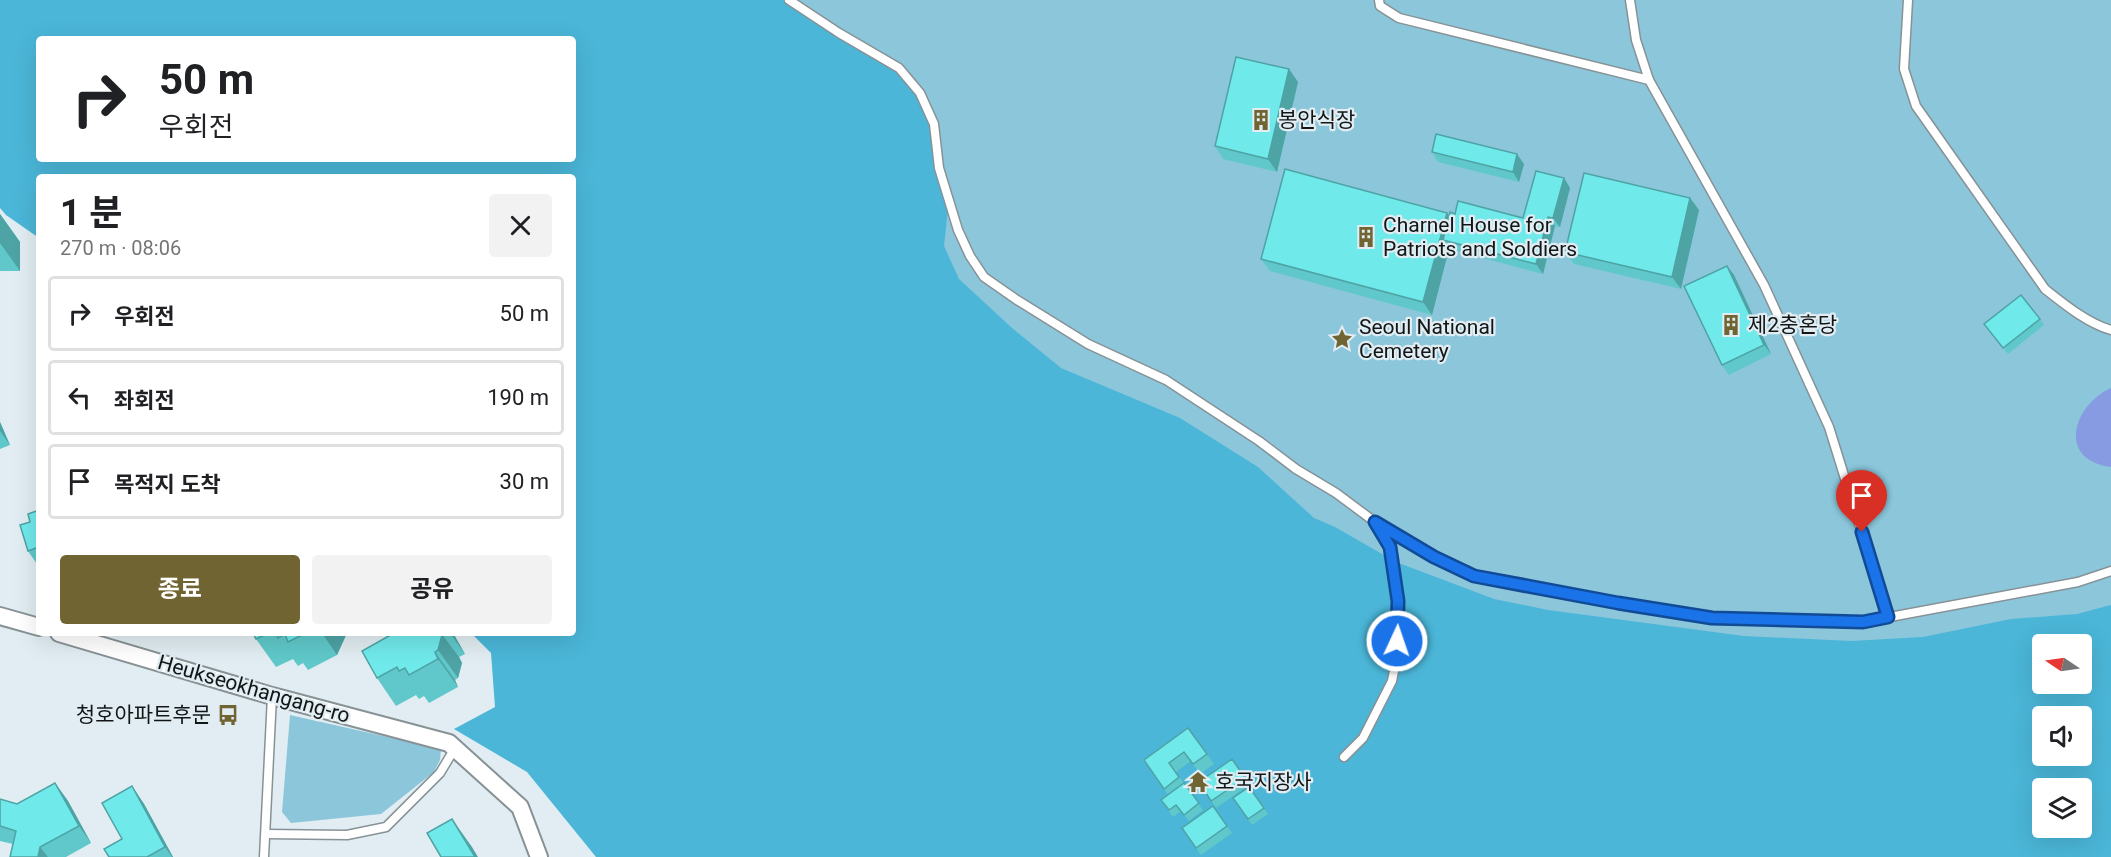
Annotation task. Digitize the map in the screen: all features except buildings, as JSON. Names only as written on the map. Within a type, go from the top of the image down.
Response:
[{"type":"street","points":[[0,616],[36,626]]},
{"type":"street","name":"Heukseokhangang-ro","points":[[69,636],[272,696],[452,745]]},
{"type":"street","points":[[452,745],[520,807],[539,857]]},
{"type":"lane","points":[[789,0],[899,68],[920,93],[934,124],[939,168],[958,230],[970,256],[984,277],[1088,344],[1166,380],[1259,441],[1296,469],[1336,493],[1375,522],[1434,557],[1474,576],[1712,618],[1863,622],[2078,582],[2111,571]]},
{"type":"lane","points":[[1379,0],[1380,6],[1399,18],[1649,80]]},
{"type":"lane","points":[[1630,0],[1636,40],[1649,80],[1764,285],[1829,427],[1888,617]]},
{"type":"lane","points":[[1908,0],[1904,69],[1916,106],[2044,289],[2066,306],[2111,330]]},
{"type":"lane","points":[[1344,757],[1363,738],[1392,681],[1396,661],[1398,601],[1392,558],[1390,547],[1375,522]]},
{"type":"lane","points":[[264,857],[272,696]]},
{"type":"lane","points":[[266,834],[347,835],[386,827],[440,772],[452,745]]},
{"type":"shaded area","points":[[0,0],[789,0],[899,68],[920,93],[934,124],[949,199],[944,246],[959,279],[1012,328],[1061,368],[1180,418],[1258,467],[1314,518],[1335,527],[1396,562],[1494,599],[1548,610],[1744,636],[1851,641],[1923,637],[2011,619],[2077,614],[2111,605],[2111,857],[596,857],[527,772],[454,729],[495,707],[491,653],[474,636],[576,636],[576,174],[36,174],[36,236],[6,215],[0,208]]},
{"type":"shaded area","name":"Seoul National Cemetery","points":[[143,0],[2111,0],[2111,857],[779,857],[576,187],[576,174],[399,174],[538,162],[576,162],[576,36],[540,36]]},
{"type":"shaded area","points":[[2111,388],[2111,467],[2094,462],[2082,454],[2077,443],[2076,431],[2087,407]]},
{"type":"shaded area","points":[[290,715],[441,749],[440,760],[434,772],[381,814],[291,823],[282,812]]},
{"type":"place","name":"봉안식장","points":[[1261,120]]},
{"type":"place","name":"Charnel House for Patriots and Soldiers","points":[[1366,237]]},
{"type":"place","name":"제2충혼당","points":[[1731,325]]},
{"type":"place","name":"Seoul National Cemetery","points":[[1342,339]]},
{"type":"place","name":"청호아파트후문","points":[[228,715]]},
{"type":"place","name":"호국지장사","points":[[1198,782]]},
{"type":"route","points":[[1397,641],[1398,601],[1390,547],[1375,522],[1434,557],[1474,576],[1712,618],[1863,622],[1888,617],[1862,532]]}]
